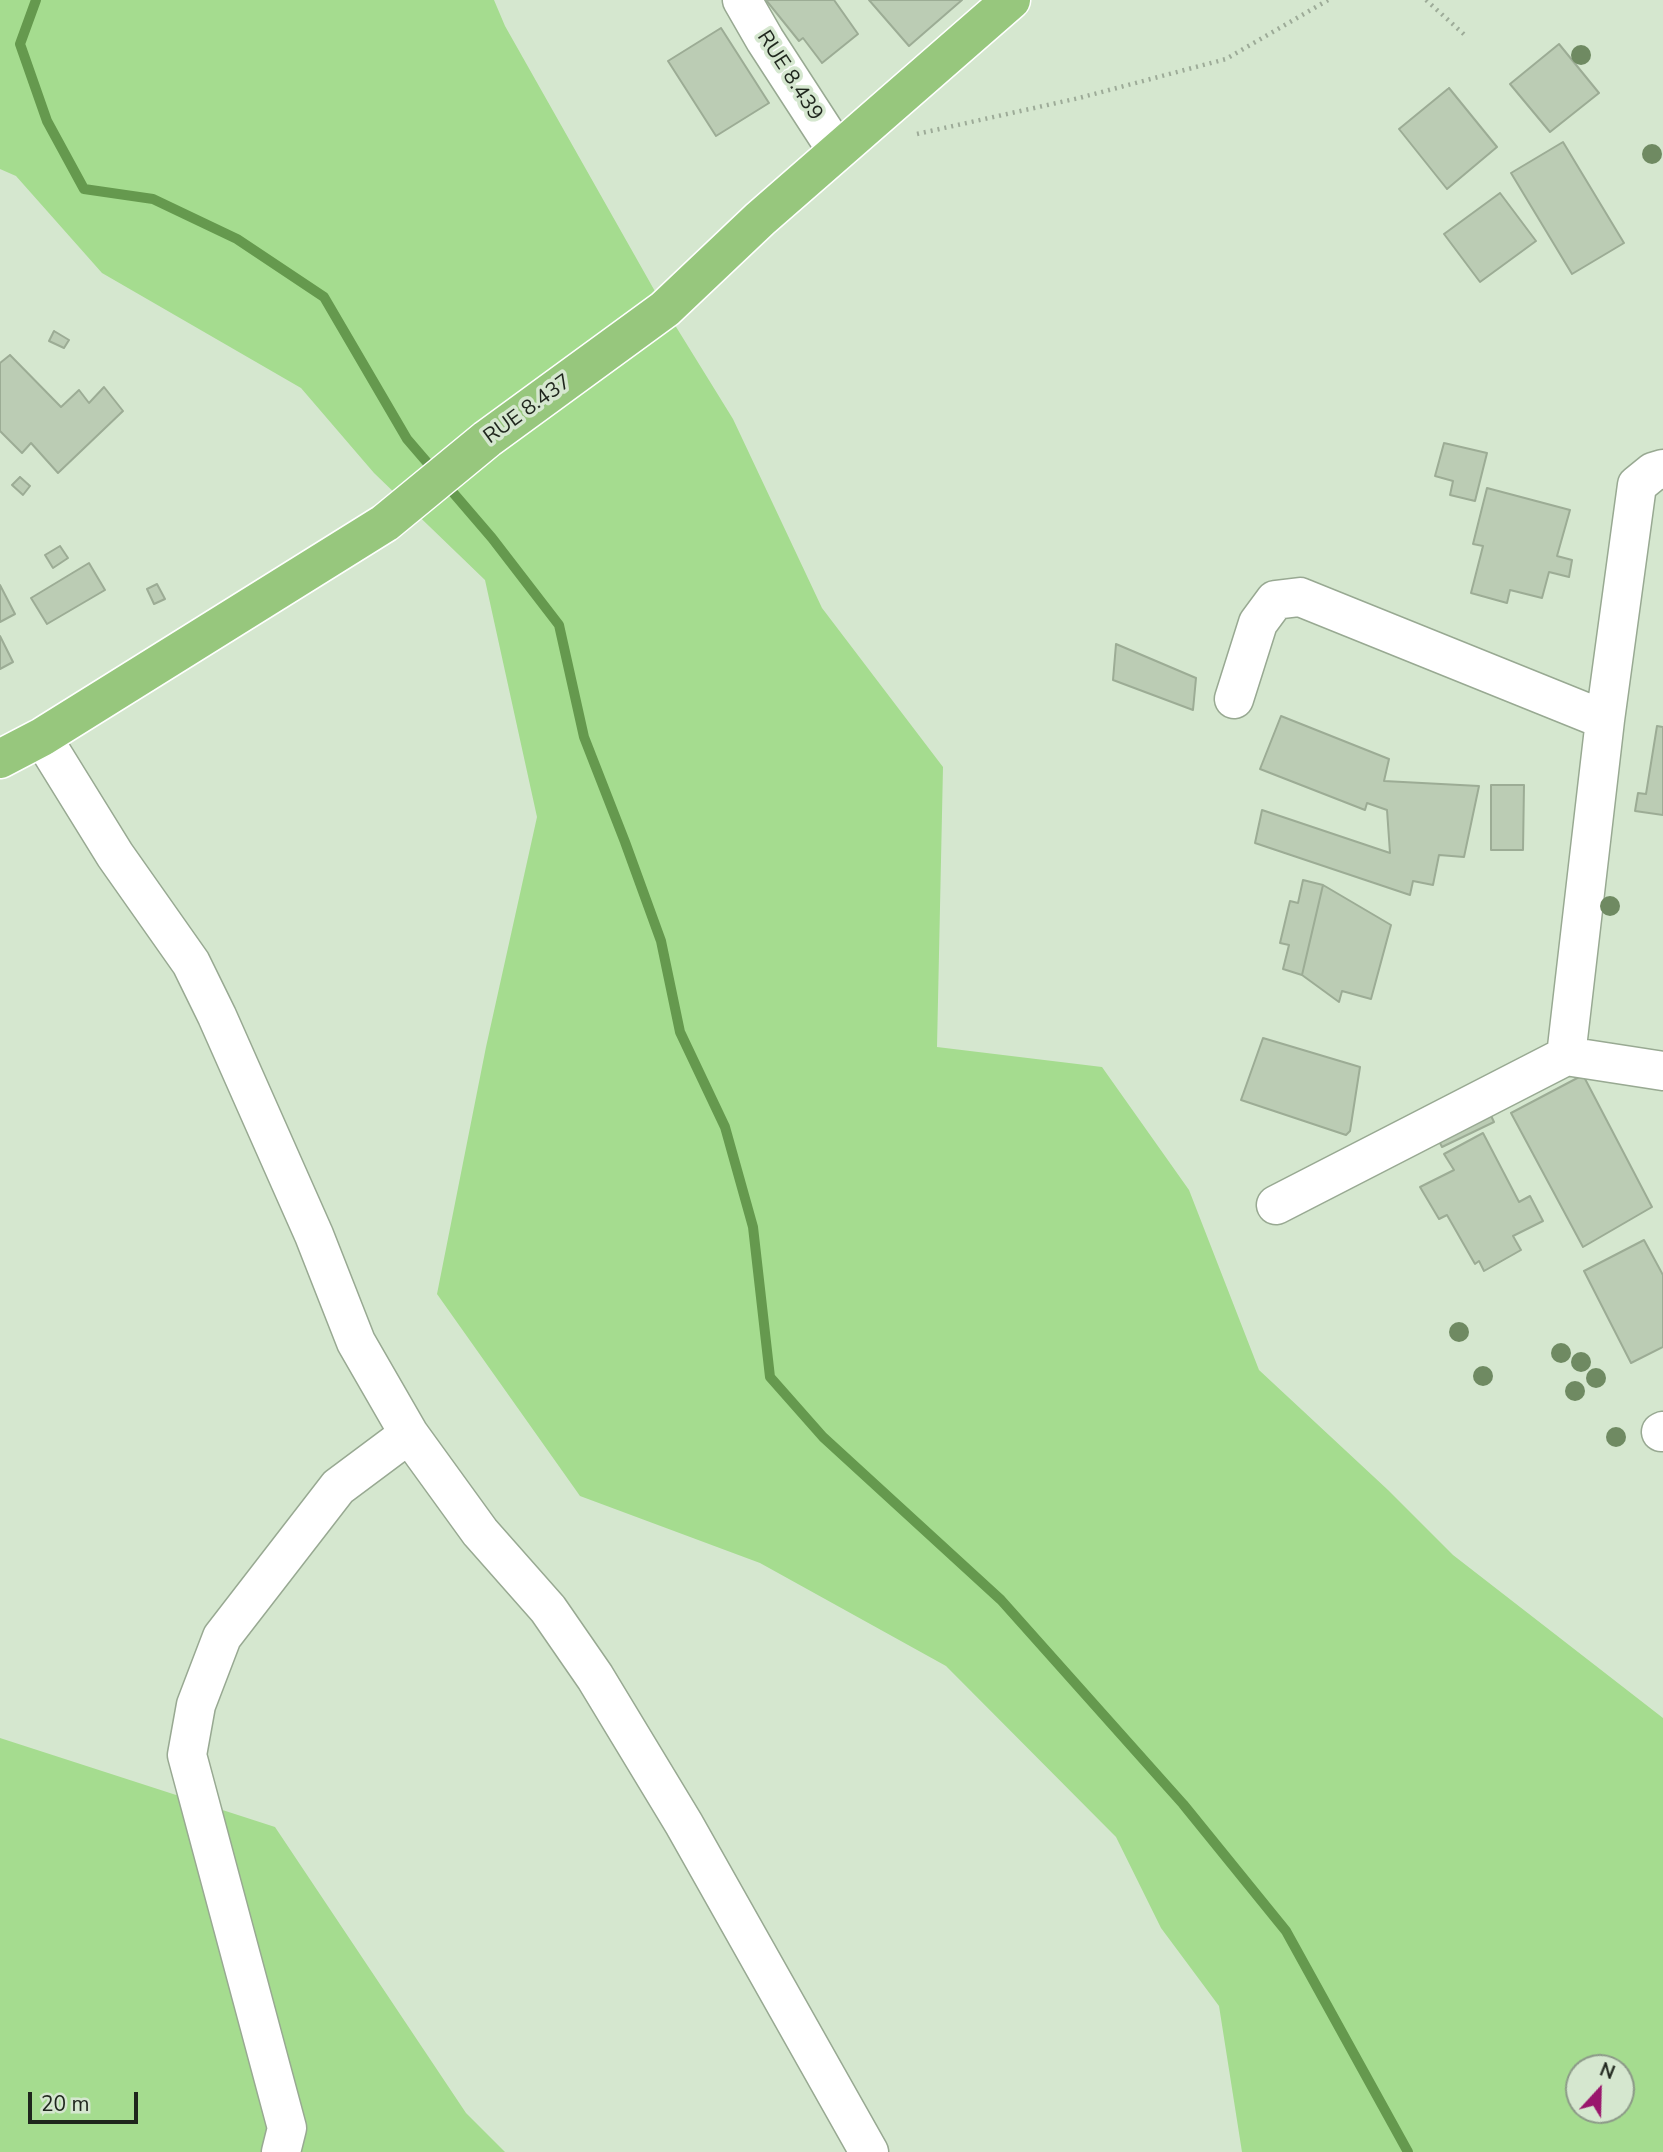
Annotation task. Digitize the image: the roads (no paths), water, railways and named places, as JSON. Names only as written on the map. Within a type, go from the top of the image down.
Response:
[{"type":"main road","name":"RUE 8.437","points":[[0,758],[42,737],[385,523],[487,439],[665,309],[760,219],[1011,0]]},
{"type":"street","name":"RUE 8.439","points":[[741,0],[837,152]]},
{"type":"street","points":[[1566,1056],[1605,720],[1637,485],[1653,472],[1663,469]]},
{"type":"street","points":[[1234,699],[1258,623],[1275,600],[1300,597],[1605,720]]},
{"type":"street","points":[[42,737],[115,855],[191,963],[218,1016],[314,1235],[356,1342],[409,1434],[480,1532],[548,1609],[595,1677],[684,1824],[869,2152]]},
{"type":"street","points":[[1276,1205],[1566,1056],[1663,1071]]},
{"type":"street","points":[[281,2152],[287,2128],[187,1755],[195,1705],[222,1637],[338,1487],[409,1434]]},
{"type":"waterway","points":[[36,0],[20,44],[47,121],[84,189],[153,199],[237,239],[324,297],[407,439],[492,538],[559,625],[584,737],[661,941],[680,1032],[725,1127],[753,1227],[770,1377],[823,1437],[1001,1600],[1183,1804],[1286,1931],[1408,2152]]}]
